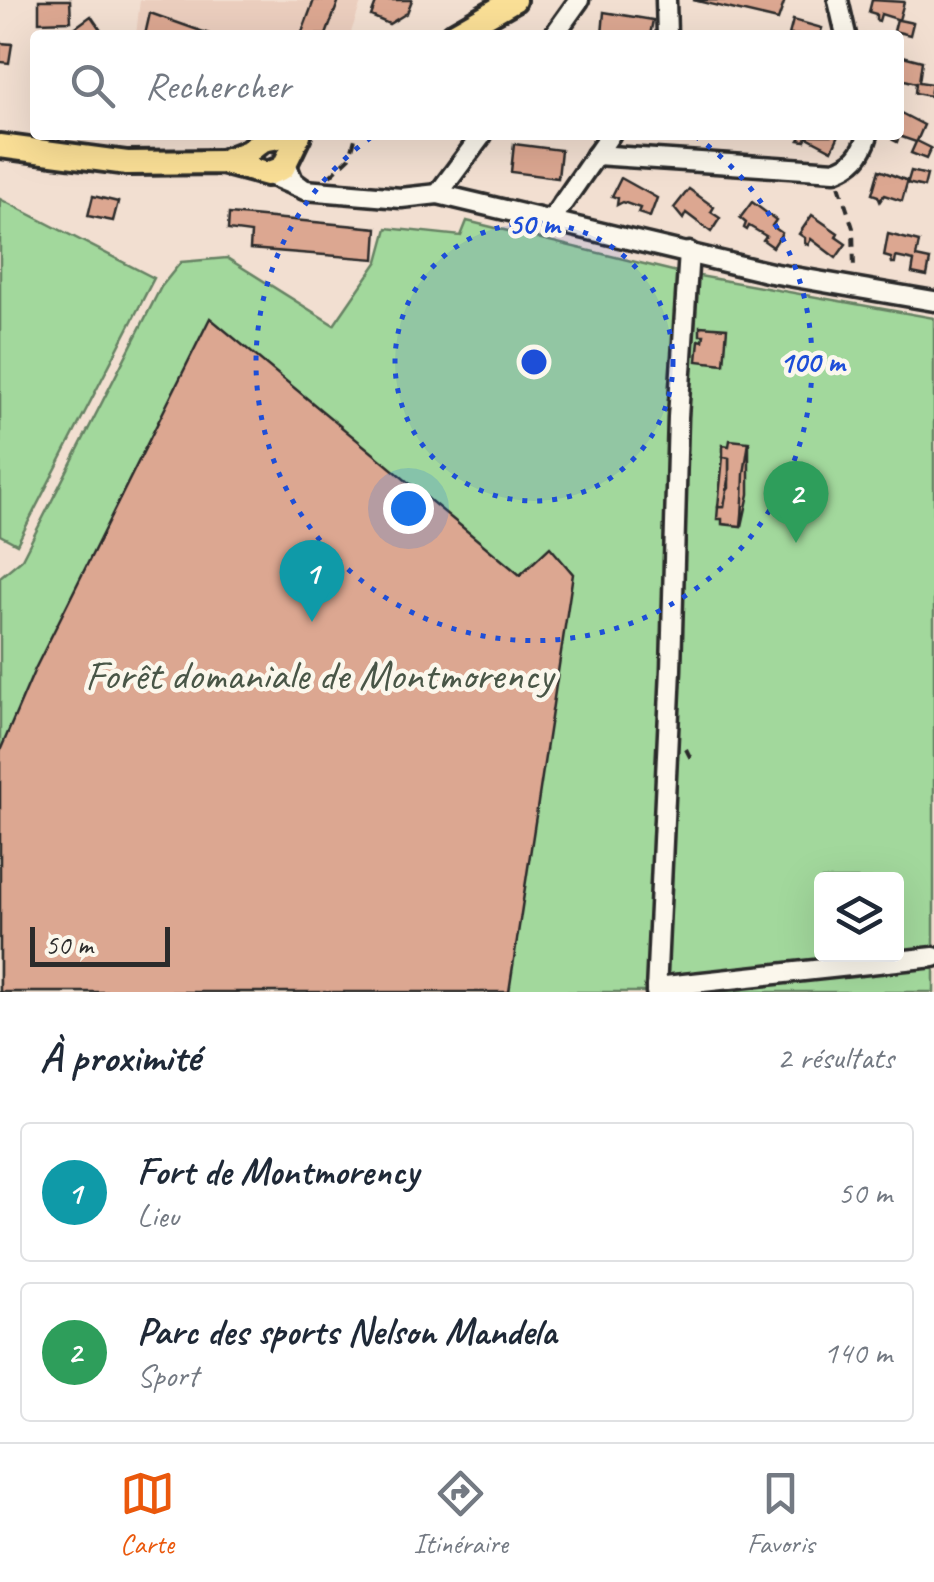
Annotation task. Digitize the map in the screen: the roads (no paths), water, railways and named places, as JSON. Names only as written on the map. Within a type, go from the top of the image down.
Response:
[{"type":"main road","points":[[462,30],[514,0]]},
{"type":"main road","points":[[0,146],[127,163],[222,162],[274,155]]},
{"type":"street","points":[[557,30],[578,0]]},
{"type":"street","points":[[666,0],[667,30]]},
{"type":"street","points":[[838,0],[845,30]]},
{"type":"street","points":[[438,194],[478,140]]},
{"type":"street","points":[[552,220],[607,140]]},
{"type":"street","points":[[596,156],[834,171],[851,166],[867,140]]},
{"type":"street","points":[[274,155],[305,190],[401,198],[438,194],[771,273],[934,302]]},
{"type":"street","points":[[689,252],[678,417],[656,990],[934,957]]},
{"type":"place","name":"Parc des sports Nelson Mandela","points":[[796,543]]},
{"type":"place","name":"Fort de Montmorency","points":[[312,622]]},
{"type":"park label","name":"Forêt domaniale de Montmorency","points":[[319,674]]}]
